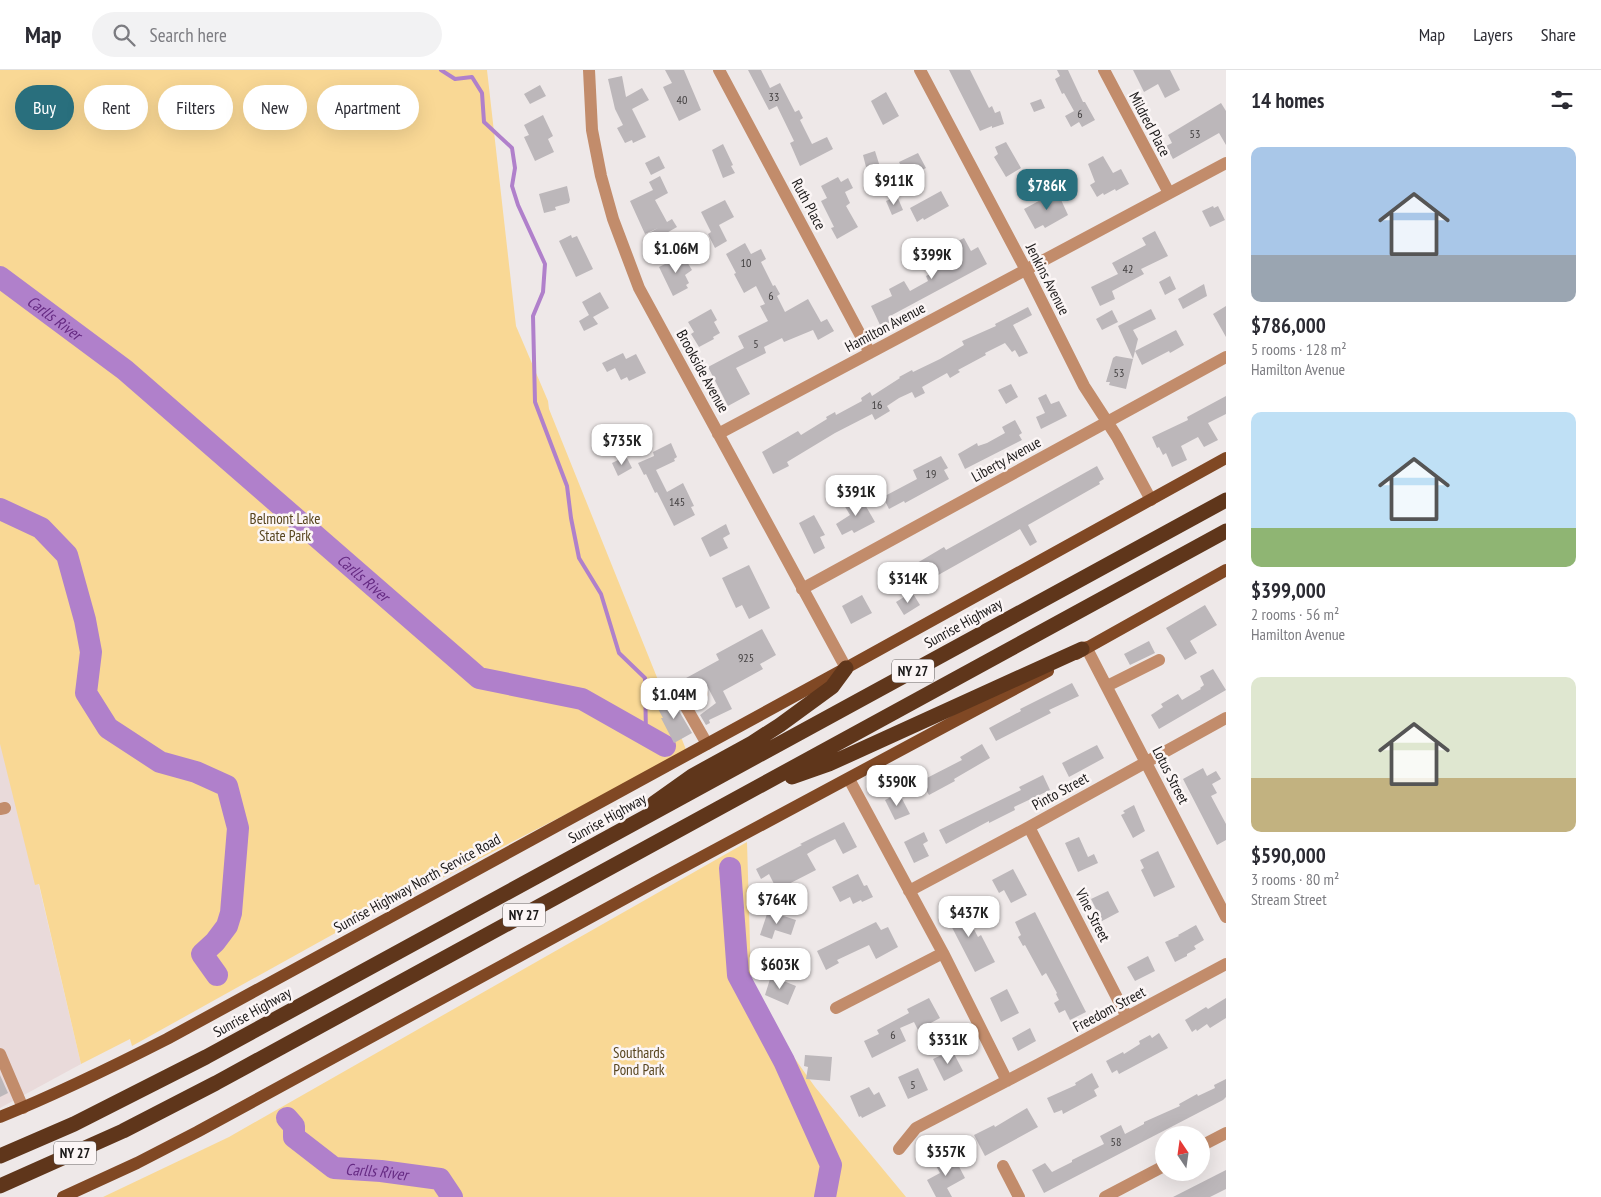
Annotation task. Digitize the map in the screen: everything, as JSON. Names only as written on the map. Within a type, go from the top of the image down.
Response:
[{"type":"highway","name":"Sunrise Highway","points":[[0,1156],[74,1124],[181,1070],[1226,500]]},
{"type":"highway","name":"NY 27","points":[[0,1186],[123,1131],[216,1084],[1226,531]]},
{"type":"highway","points":[[739,797],[829,764],[1084,648]]},
{"type":"highway","points":[[600,842],[692,776],[752,743],[780,724],[832,687],[846,668]]},
{"type":"main road","name":"Sunrise Highway","points":[[846,668],[1226,458]]},
{"type":"main road","points":[[62,1197],[137,1163],[197,1132],[1053,669],[1084,648],[1226,570]]},
{"type":"main road","name":"Sunrise Highway North Service Road","points":[[0,1117],[113,1067],[167,1039],[846,668]]},
{"type":"street","name":"Brookside Avenue","points":[[589,70],[592,130],[601,176],[613,219],[639,288],[846,668]]},
{"type":"street","name":"Ruth Place","points":[[720,70],[870,353]]},
{"type":"street","name":"Jenkins Avenue","points":[[920,70],[1026,270],[1084,386],[1107,422],[1151,500]]},
{"type":"street","name":"Mildred Place","points":[[1104,70],[1169,193]]},
{"type":"street","name":"Hamilton Avenue","points":[[718,434],[1226,163]]},
{"type":"street","name":"Liberty Avenue","points":[[802,589],[1226,357]]},
{"type":"street","name":"Lotus Street","points":[[1084,648],[1107,686],[1226,917]]},
{"type":"street","points":[[1107,686],[1159,660]]},
{"type":"street","points":[[702,694],[688,702],[686,707],[707,744]]},
{"type":"street","name":"Pinto Street","points":[[909,891],[1226,718]]},
{"type":"street","points":[[849,779],[943,953],[1007,1081]]},
{"type":"street","name":"Vine Street","points":[[1029,827],[1128,1017]]},
{"type":"street","points":[[836,1008],[943,953]]},
{"type":"street","name":"Freedom Street","points":[[899,1149],[916,1128],[1226,964]]},
{"type":"street","points":[[0,1054],[23,1108]]},
{"type":"street","points":[[1210,1141],[1226,1133]]},
{"type":"street","points":[[1003,1166],[1018,1197]]},
{"type":"street","points":[[1105,1197],[1155,1171]]},
{"type":"shaded area","points":[[0,720],[81,1064],[0,1108]]},
{"type":"green space","name":"Belmont Lake State Park","points":[[0,70],[487,70],[516,326],[548,401],[549,409],[687,752],[339,931],[132,1046],[130,1039],[81,1064],[39,884],[35,885],[0,744]]},
{"type":"green space","name":"Southards Pond Park","points":[[747,842],[751,979],[793,1056],[815,1087],[906,1197],[103,1197],[229,1137]]},
{"type":"building","points":[[665,70],[684,70],[701,110],[679,121],[663,87],[672,83]]},
{"type":"building","points":[[748,70],[761,70],[770,88],[780,83],[795,112],[799,110],[803,118],[800,120],[812,144],[827,137],[833,149],[800,166],[790,143],[794,141],[777,106],[769,110]]},
{"type":"building","points":[[949,70],[970,70],[989,108],[992,106],[995,113],[1000,111],[1004,124],[980,131]]},
{"type":"building","points":[[1057,70],[1068,70],[1083,102],[1085,102],[1095,120],[1082,127],[1079,122],[1071,127],[1065,116],[1074,111],[1064,93],[1062,94],[1055,79],[1060,76]]},
{"type":"building","points":[[1133,70],[1170,70],[1180,90],[1165,98],[1158,84],[1144,92]]},
{"type":"building","points":[[622,76],[626,97],[642,88],[649,100],[632,109],[646,137],[633,143],[632,140],[625,143],[617,128],[623,125],[615,109],[608,79]]},
{"type":"building","points":[[540,85],[546,96],[530,104],[524,94]]},
{"type":"building","points":[[886,92],[899,116],[883,125],[871,101]]},
{"type":"building","points":[[1041,99],[1045,108],[1034,112],[1030,103]]},
{"type":"building","points":[[1221,103],[1226,111],[1226,145],[1219,133],[1173,159],[1166,146],[1172,143],[1168,135]]},
{"type":"building","points":[[543,115],[553,136],[548,139],[554,152],[535,161],[524,137],[529,135],[524,125]]},
{"type":"building","points":[[1006,142],[1021,168],[1006,177],[994,157],[998,154],[995,147]]},
{"type":"building","points":[[723,144],[735,173],[723,178],[712,150]]},
{"type":"building","points":[[875,151],[881,170],[871,173],[870,170],[867,171],[863,155]]},
{"type":"building","points":[[918,153],[926,168],[903,179],[899,170],[902,168],[899,162]]},
{"type":"building","points":[[659,156],[665,168],[651,175],[645,163]]},
{"type":"building","points":[[1103,156],[1113,173],[1121,169],[1129,184],[1116,191],[1115,189],[1097,197],[1090,185],[1095,182],[1088,164]]},
{"type":"building","points":[[660,176],[668,193],[655,200],[667,222],[672,219],[677,227],[649,243],[645,235],[658,228],[645,234],[630,201],[653,190],[649,182]]},
{"type":"building","points":[[838,177],[841,182],[848,178],[853,188],[845,192],[850,203],[846,206],[858,227],[837,239],[831,228],[834,227],[821,201],[827,198],[821,186]]},
{"type":"building","points":[[567,186],[569,203],[555,207],[556,210],[544,213],[539,194]]},
{"type":"building","points":[[941,191],[949,206],[917,222],[910,208]]},
{"type":"building","points":[[1057,191],[1068,215],[1045,228],[1043,225],[1035,229],[1024,209]]},
{"type":"building","points":[[897,196],[903,210],[892,215],[886,201]]},
{"type":"building","points":[[725,200],[734,217],[719,225],[727,241],[715,248],[708,234],[711,232],[701,212]]},
{"type":"building","points":[[1213,206],[1214,208],[1218,206],[1225,220],[1210,227],[1202,211]]},
{"type":"building","points":[[1155,231],[1168,256],[1141,269],[1144,274],[1112,291],[1115,299],[1100,306],[1091,287],[1118,274],[1112,263],[1146,245],[1142,238]]},
{"type":"building","points":[[571,235],[572,238],[577,236],[593,269],[576,277],[559,241]]},
{"type":"building","points":[[964,238],[971,251],[978,247],[987,264],[892,315],[895,320],[881,327],[871,306],[892,296],[889,289],[904,281],[910,291],[928,281],[926,276],[930,274],[924,263],[955,246],[954,243]]},
{"type":"building","points":[[745,243],[751,254],[761,249],[766,259],[761,262],[773,286],[775,285],[780,294],[777,296],[785,312],[808,299],[821,322],[827,319],[834,331],[818,340],[813,330],[784,342],[782,338],[764,347],[766,353],[736,368],[750,394],[728,406],[708,367],[744,348],[738,336],[768,321],[760,306],[765,304],[756,286],[744,293],[726,254]]},
{"type":"building","points":[[681,252],[692,270],[685,275],[689,283],[686,285],[688,288],[673,296],[659,267],[669,262],[668,259]]},
{"type":"building","points":[[1170,276],[1176,289],[1165,295],[1159,282]]},
{"type":"building","points":[[1204,284],[1207,296],[1183,309],[1178,299]]},
{"type":"building","points":[[600,292],[609,308],[593,317],[598,324],[584,331],[579,321],[589,315],[582,302]]},
{"type":"building","points":[[1226,306],[1226,337],[1213,314]]},
{"type":"building","points":[[1028,307],[1032,315],[1013,325],[1028,353],[1019,357],[1015,350],[1012,352],[1005,343],[958,370],[960,372],[950,378],[947,373],[922,387],[925,393],[915,398],[912,392],[899,398],[887,406],[890,411],[875,420],[872,414],[835,433],[787,462],[789,466],[773,474],[762,452],[798,431],[801,435],[827,419],[826,417],[835,412],[836,415],[862,401],[861,398],[870,392],[872,396],[899,377],[940,359],[964,345],[962,341],[996,326],[995,324]]},
{"type":"building","points":[[711,309],[717,320],[714,322],[720,333],[713,337],[714,339],[699,347],[691,334],[694,332],[688,322]]},
{"type":"building","points":[[1151,309],[1156,319],[1133,330],[1138,339],[1133,359],[1118,326]]},
{"type":"building","points":[[1112,310],[1118,322],[1102,330],[1096,319]]},
{"type":"building","points":[[1176,330],[1184,345],[1142,365],[1135,351]]},
{"type":"building","points":[[623,353],[626,359],[636,354],[646,373],[629,381],[627,377],[621,380],[615,368],[607,372],[602,363]]},
{"type":"building","points":[[1116,356],[1133,359],[1126,389],[1109,385],[1110,382],[1106,382],[1113,358]]},
{"type":"building","points":[[1011,384],[1018,397],[1006,404],[998,390]]},
{"type":"building","points":[[1046,394],[1051,404],[1059,401],[1067,416],[1041,429],[1036,417],[1045,413],[1038,398]]},
{"type":"building","points":[[1226,396],[1226,414],[1208,423],[1218,440],[1204,447],[1198,437],[1181,446],[1187,460],[1172,467],[1166,453],[1163,455],[1152,437],[1188,420],[1187,417]]},
{"type":"building","points":[[1015,420],[1022,433],[1019,435],[1022,440],[965,469],[958,454],[977,443],[978,446],[987,443],[1005,433],[1002,427]]},
{"type":"building","points":[[671,443],[677,457],[674,459],[675,461],[656,470],[667,492],[683,483],[694,506],[691,507],[695,515],[674,526],[657,492],[655,493],[646,474],[644,475],[638,463],[654,456],[653,452]]},
{"type":"building","points":[[626,456],[632,468],[618,476],[612,463]]},
{"type":"building","points":[[941,456],[948,468],[944,470],[949,479],[905,503],[904,501],[889,509],[883,497],[917,479],[913,470]]},
{"type":"building","points":[[1097,466],[1104,479],[1099,482],[1100,484],[1028,525],[1037,542],[1030,546],[1020,529],[924,583],[918,572],[920,571],[917,563],[944,547],[946,550]]},
{"type":"building","points":[[860,496],[875,522],[854,533],[852,530],[842,535],[836,524],[850,515],[844,505]]},
{"type":"building","points":[[814,515],[825,535],[820,537],[825,548],[814,554],[799,523]]},
{"type":"building","points":[[726,524],[730,534],[723,538],[728,548],[710,557],[701,538]]},
{"type":"building","points":[[749,565],[770,608],[749,619],[742,605],[736,608],[722,578]]},
{"type":"building","points":[[912,592],[920,605],[904,615],[896,602]]},
{"type":"building","points":[[862,595],[872,613],[851,624],[842,606]]},
{"type":"building","points":[[1205,605],[1217,625],[1190,641],[1197,653],[1185,660],[1166,628]]},
{"type":"building","points":[[762,629],[776,655],[760,664],[763,669],[723,691],[732,709],[709,720],[710,723],[706,725],[700,715],[716,703],[705,682],[672,699],[666,689],[719,660],[716,654]]},
{"type":"building","points":[[1149,641],[1155,653],[1130,665],[1124,654]]},
{"type":"building","points":[[1213,669],[1226,690],[1159,729],[1151,715],[1163,707],[1161,704],[1178,694],[1182,700],[1201,689],[1204,685],[1200,676]]},
{"type":"building","points":[[1072,683],[1079,696],[1049,710],[1051,713],[996,741],[989,728],[1021,711],[1020,709]]},
{"type":"building","points":[[676,697],[679,703],[679,711],[692,733],[674,743],[657,707]]},
{"type":"building","points":[[982,744],[990,758],[954,779],[955,781],[929,795],[921,781],[962,760],[960,757]]},
{"type":"building","points":[[1097,745],[1104,758],[1069,777],[1062,763]]},
{"type":"building","points":[[1203,768],[1207,776],[1216,771],[1221,779],[1212,784],[1217,793],[1211,796],[1226,824],[1226,840],[1217,845],[1183,779]]},
{"type":"building","points":[[1043,775],[1050,790],[1014,807],[1015,810],[989,823],[989,821],[946,844],[939,830],[1021,790],[1019,787]]},
{"type":"building","points":[[899,793],[910,814],[895,820],[885,800]]},
{"type":"building","points":[[1134,805],[1145,831],[1133,838],[1121,815],[1125,813],[1123,811]]},
{"type":"building","points":[[844,822],[857,847],[843,854],[835,839],[817,848],[807,854],[816,870],[777,890],[769,874],[761,879],[756,869]]},
{"type":"building","points":[[924,832],[928,841],[923,844],[929,856],[914,863],[904,842]]},
{"type":"building","points":[[1079,837],[1088,857],[1094,854],[1098,863],[1078,872],[1065,843]]},
{"type":"building","points":[[1158,851],[1175,887],[1154,897],[1141,870],[1144,868],[1140,860]]},
{"type":"building","points":[[1013,869],[1027,895],[1011,903],[1004,890],[999,893],[992,880]]},
{"type":"building","points":[[858,874],[864,886],[867,885],[873,897],[853,904],[850,897],[840,902],[832,887]]},
{"type":"building","points":[[1108,891],[1119,912],[1102,921],[1091,899]]},
{"type":"building","points":[[959,901],[978,937],[981,935],[995,962],[975,972],[943,910]]},
{"type":"building","points":[[768,911],[796,920],[791,935],[775,930],[772,939],[760,935]]},
{"type":"building","points":[[1035,912],[1086,1012],[1070,1020],[1065,1010],[1059,1013],[1054,1003],[1059,1000],[1057,993],[1046,973],[1042,976],[1025,945],[1023,946],[1018,937],[1021,935],[1015,922]]},
{"type":"building","points":[[876,922],[881,930],[888,927],[898,947],[876,959],[869,945],[837,960],[839,963],[826,970],[817,951]]},
{"type":"building","points":[[1196,925],[1204,940],[1194,946],[1196,949],[1187,954],[1187,956],[1175,962],[1165,942]]},
{"type":"building","points":[[1148,956],[1155,971],[1135,981],[1127,967]]},
{"type":"building","points":[[771,976],[796,986],[788,1005],[765,995]]},
{"type":"building","points":[[1007,989],[1019,1013],[1001,1022],[990,998]]},
{"type":"building","points":[[929,998],[940,1018],[918,1030],[914,1022],[900,1028],[906,1041],[872,1058],[864,1041],[879,1034],[877,1030],[909,1013],[907,1009]]},
{"type":"building","points":[[1226,998],[1226,1018],[1210,1028],[1207,1024],[1192,1032],[1185,1020],[1206,1007],[1208,1009]]},
{"type":"building","points":[[1030,1028],[1036,1041],[1018,1051],[1012,1038]]},
{"type":"building","points":[[1159,1033],[1168,1048],[1119,1074],[1117,1070],[1112,1073],[1106,1061],[1123,1052],[1124,1054],[1140,1044],[1139,1041],[1150,1035],[1152,1038]]},
{"type":"building","points":[[952,1050],[963,1071],[944,1081],[933,1059]]},
{"type":"building","points":[[805,1055],[832,1057],[830,1081],[806,1079],[808,1067],[804,1066]]},
{"type":"building","points":[[918,1068],[928,1090],[908,1099],[898,1077]]},
{"type":"building","points":[[1092,1073],[1099,1087],[1094,1090],[1097,1096],[1063,1114],[1062,1110],[1054,1113],[1047,1098],[1076,1085],[1075,1083]]},
{"type":"building","points":[[0,1075],[8,1093],[0,1097]]},
{"type":"building","points":[[1226,1079],[1226,1097],[1223,1100],[1173,1126],[1155,1126],[1155,1135],[1044,1193],[1032,1170],[1045,1163],[1052,1172],[1104,1144],[1100,1136],[1121,1125],[1125,1134],[1144,1124],[1144,1122],[1180,1106],[1179,1104],[1197,1094],[1198,1096],[1215,1088],[1214,1085]]},
{"type":"building","points":[[869,1087],[874,1095],[879,1092],[886,1106],[862,1118],[861,1116],[859,1117],[850,1096]]},
{"type":"building","points":[[1027,1108],[1038,1127],[985,1156],[974,1135],[994,1125],[995,1127]]},
{"type":"building","points":[[952,1153],[965,1178],[947,1188],[952,1197],[936,1197],[927,1180],[940,1173],[935,1164]]},
{"type":"building","points":[[1226,1170],[1226,1189],[1210,1197],[1173,1197],[1204,1181],[1210,1181],[1210,1178]]},
{"type":"waterway","points":[[441,70],[455,79],[472,77],[482,93],[484,122],[512,148],[515,168],[512,186],[518,205],[545,264],[543,292],[533,316],[535,402],[567,486],[579,558],[601,594],[619,653],[645,678],[646,736]]},
{"type":"waterway","name":"Carlls River","points":[[0,277],[125,370],[479,678],[582,699],[665,746]]},
{"type":"waterway","name":"Carlls River","points":[[0,509],[41,528],[67,555],[85,620],[91,652],[86,693],[108,728],[160,762],[196,772],[227,786],[238,828],[231,913],[227,926],[215,942],[202,954],[217,975]]},
{"type":"waterway","points":[[730,868],[738,975],[784,1061],[831,1165],[825,1197]]},
{"type":"waterway","name":"Carlls River","points":[[287,1118],[294,1126],[294,1137],[334,1168],[381,1171],[440,1179],[452,1197]]}]
